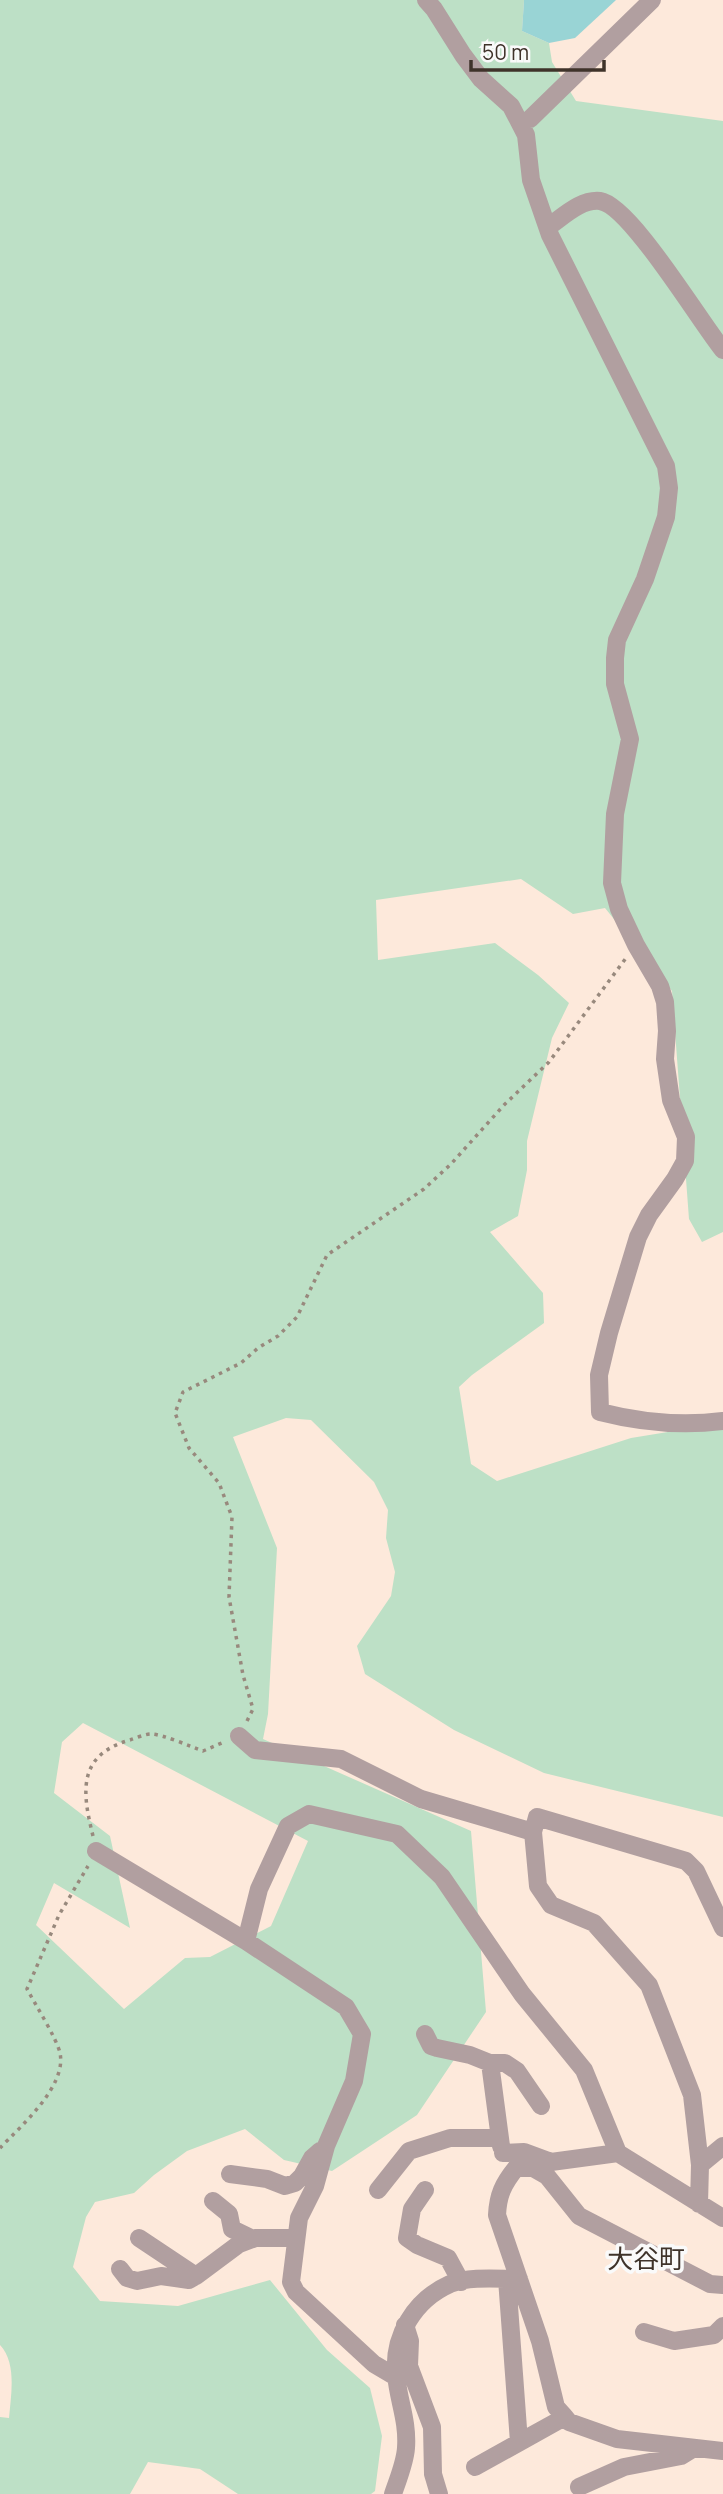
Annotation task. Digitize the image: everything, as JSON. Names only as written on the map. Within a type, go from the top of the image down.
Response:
[{"type":"street","points":[[426,0],[481,79],[512,106],[526,135],[531,180],[556,247],[666,466],[669,488],[666,517],[645,579],[617,640],[615,684],[630,739],[615,814],[612,883],[636,945],[660,985],[665,1002],[665,1059],[671,1100],[685,1137],[685,1161],[675,1180],[649,1215],[638,1237],[599,1375],[600,1412],[624,1418],[699,1424],[723,1421]]},
{"type":"street","points":[[530,119],[652,0]]},
{"type":"street","points":[[548,226],[585,201],[603,201],[629,219],[723,350]]},
{"type":"street","points":[[239,1735],[255,1749],[341,1759],[421,1799],[533,1832]]},
{"type":"street","points":[[246,1941],[258,1889],[288,1826],[309,1814],[397,1834],[442,1877],[522,1994],[584,2070],[618,2152],[723,2218]]},
{"type":"street","points":[[699,2204],[700,2165],[692,2095],[649,1985],[594,1923],[551,1905],[538,1886],[533,1832],[537,1817],[686,1861],[696,1871],[723,1928]]},
{"type":"street","points":[[96,1852],[246,1941],[346,2007],[362,2034],[354,2081],[326,2146],[315,2186],[299,2218],[291,2282],[296,2292],[374,2364],[396,2377]]},
{"type":"street","points":[[425,2034],[431,2046],[470,2054],[490,2063],[505,2063],[513,2068],[541,2106]]},
{"type":"street","points":[[490,2063],[501,2145],[511,2175]]},
{"type":"street","points":[[378,2190],[409,2151],[450,2138],[501,2145],[551,2162],[618,2152]]},
{"type":"street","points":[[230,2174],[267,2179],[285,2186],[295,2183],[312,2158],[326,2146]]},
{"type":"street","points":[[700,2165],[723,2146]]},
{"type":"street","points":[[723,2285],[710,2284],[579,2216],[547,2176],[533,2168],[516,2168],[498,2195],[496,2215],[513,2279],[540,2341],[556,2407],[569,2422],[617,2439],[723,2451]]},
{"type":"street","points":[[425,2190],[412,2208],[407,2238],[448,2258],[461,2282]]},
{"type":"street","points":[[213,2201],[229,2214],[232,2229],[253,2239]]},
{"type":"street","points":[[139,2238],[196,2277]]},
{"type":"street","points":[[120,2269],[127,2278],[137,2281],[161,2276],[189,2280],[239,2244],[253,2239],[296,2238]]},
{"type":"street","points":[[439,2494],[433,2474],[432,2427],[409,2366],[407,2333],[417,2309],[451,2284],[478,2279],[513,2279]]},
{"type":"street","points":[[513,2279],[519,2442]]},
{"type":"street","points":[[644,2332],[674,2342],[714,2335],[723,2326]]},
{"type":"street","points":[[394,2494],[406,2451],[407,2421],[396,2377],[398,2340],[407,2333]]},
{"type":"street","points":[[407,2333],[434,2398]]},
{"type":"street","points":[[475,2467],[565,2417]]},
{"type":"street","points":[[579,2487],[624,2467],[681,2456],[696,2447]]},
{"type":"path","points":[[0,2148],[44,2101],[56,2082],[60,2054],[27,1989],[59,1914],[96,1852],[85,1806],[85,1781],[92,1766],[113,1745],[151,1734],[204,1751],[239,1735],[253,1709],[243,1675],[229,1597],[232,1517],[219,1483],[190,1448],[175,1413],[183,1392],[241,1363],[278,1336],[298,1317],[327,1255],[424,1189],[451,1164],[504,1105],[549,1062],[636,945]]},
{"type":"green space","points":[[0,0],[524,0],[522,31],[549,43],[552,62],[576,101],[723,121],[723,1232],[702,1242],[689,1219],[672,991],[605,908],[573,914],[521,879],[376,900],[378,960],[495,943],[538,975],[569,1003],[552,1038],[527,1141],[527,1170],[518,1216],[490,1232],[543,1293],[544,1323],[459,1387],[471,1464],[497,1481],[631,1438],[723,1423],[723,1817],[544,1773],[454,1730],[365,1674],[357,1646],[391,1596],[395,1572],[386,1538],[388,1510],[374,1482],[311,1420],[286,1418],[233,1437],[277,1548],[268,1714],[263,1739],[471,1831],[486,2012],[417,2115],[332,2171],[284,2160],[245,2129],[187,2151],[134,2193],[95,2202],[86,2217],[73,2267],[100,2301],[178,2306],[270,2280],[327,2350],[370,2388],[382,2436],[375,2491],[371,2494],[238,2494],[200,2469],[148,2462],[130,2494],[0,2494],[0,2417],[9,2418],[12,2380],[9,2361],[0,2345]],"holes":[[[83,1723],[308,1841],[271,1926],[210,1957],[185,1958],[124,2009],[36,1925],[54,1883],[130,1928],[110,1836],[54,1793],[62,1742]]]},
{"type":"water","points":[[524,0],[616,0],[575,38],[549,43],[522,31]]},
{"type":"district","name":"大谷町","points":[[646,2259]]}]
